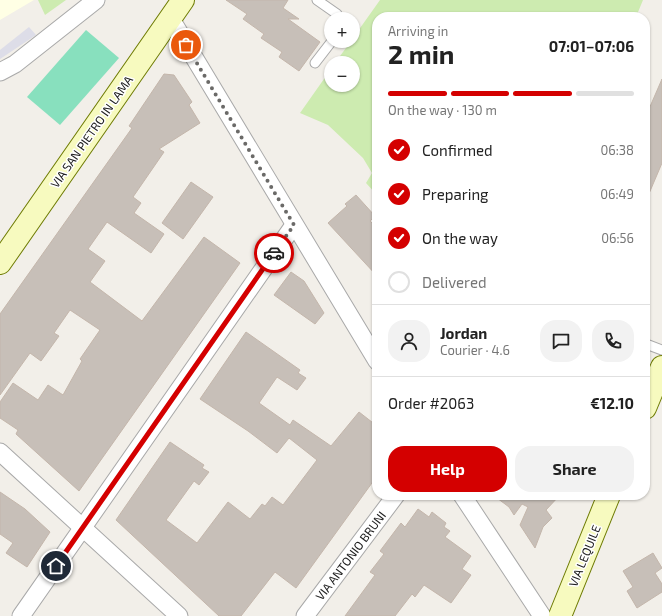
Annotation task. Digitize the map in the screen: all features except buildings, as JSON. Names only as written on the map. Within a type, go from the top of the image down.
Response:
[{"type":"main road","name":"VIA SAN PIETRO IN LAMA","points":[[0,263],[183,0]]},
{"type":"main road","points":[[650,396],[662,367]]},
{"type":"main road","name":"VIA LEQUILE","points":[[560,616],[608,500]]},
{"type":"street","points":[[0,72],[15,64],[96,0]]},
{"type":"street","points":[[171,19],[372,353]]},
{"type":"street","points":[[21,616],[294,225]]},
{"type":"street","points":[[0,452],[179,616]]},
{"type":"street","name":"VIA ANTONIO BRUNI","points":[[305,616],[392,500]]},
{"type":"street","points":[[465,500],[542,616]]},
{"type":"lane","points":[[317,0],[334,12]]},
{"type":"lane","points":[[316,63],[327,48]]},
{"type":"lane","points":[[650,346],[662,350]]},
{"type":"shaded area","points":[[0,0],[34,0],[0,20]]},
{"type":"shaded area","points":[[29,27],[36,35],[0,59],[0,50]]},
{"type":"green space","points":[[38,0],[66,0],[45,15]]},
{"type":"green space","points":[[380,0],[643,0],[638,12],[372,12],[372,173],[363,158],[328,125],[300,113],[324,79],[324,92],[360,92],[360,56],[340,56],[346,48],[360,48],[360,28]]},
{"type":"green space","points":[[86,30],[119,58],[60,125],[27,97]]},
{"type":"green space","points":[[372,173],[372,190],[366,183]]},
{"type":"way so far","points":[[186,45],[294,225],[274,253]]},
{"type":"route","points":[[56,566],[274,253]]}]
